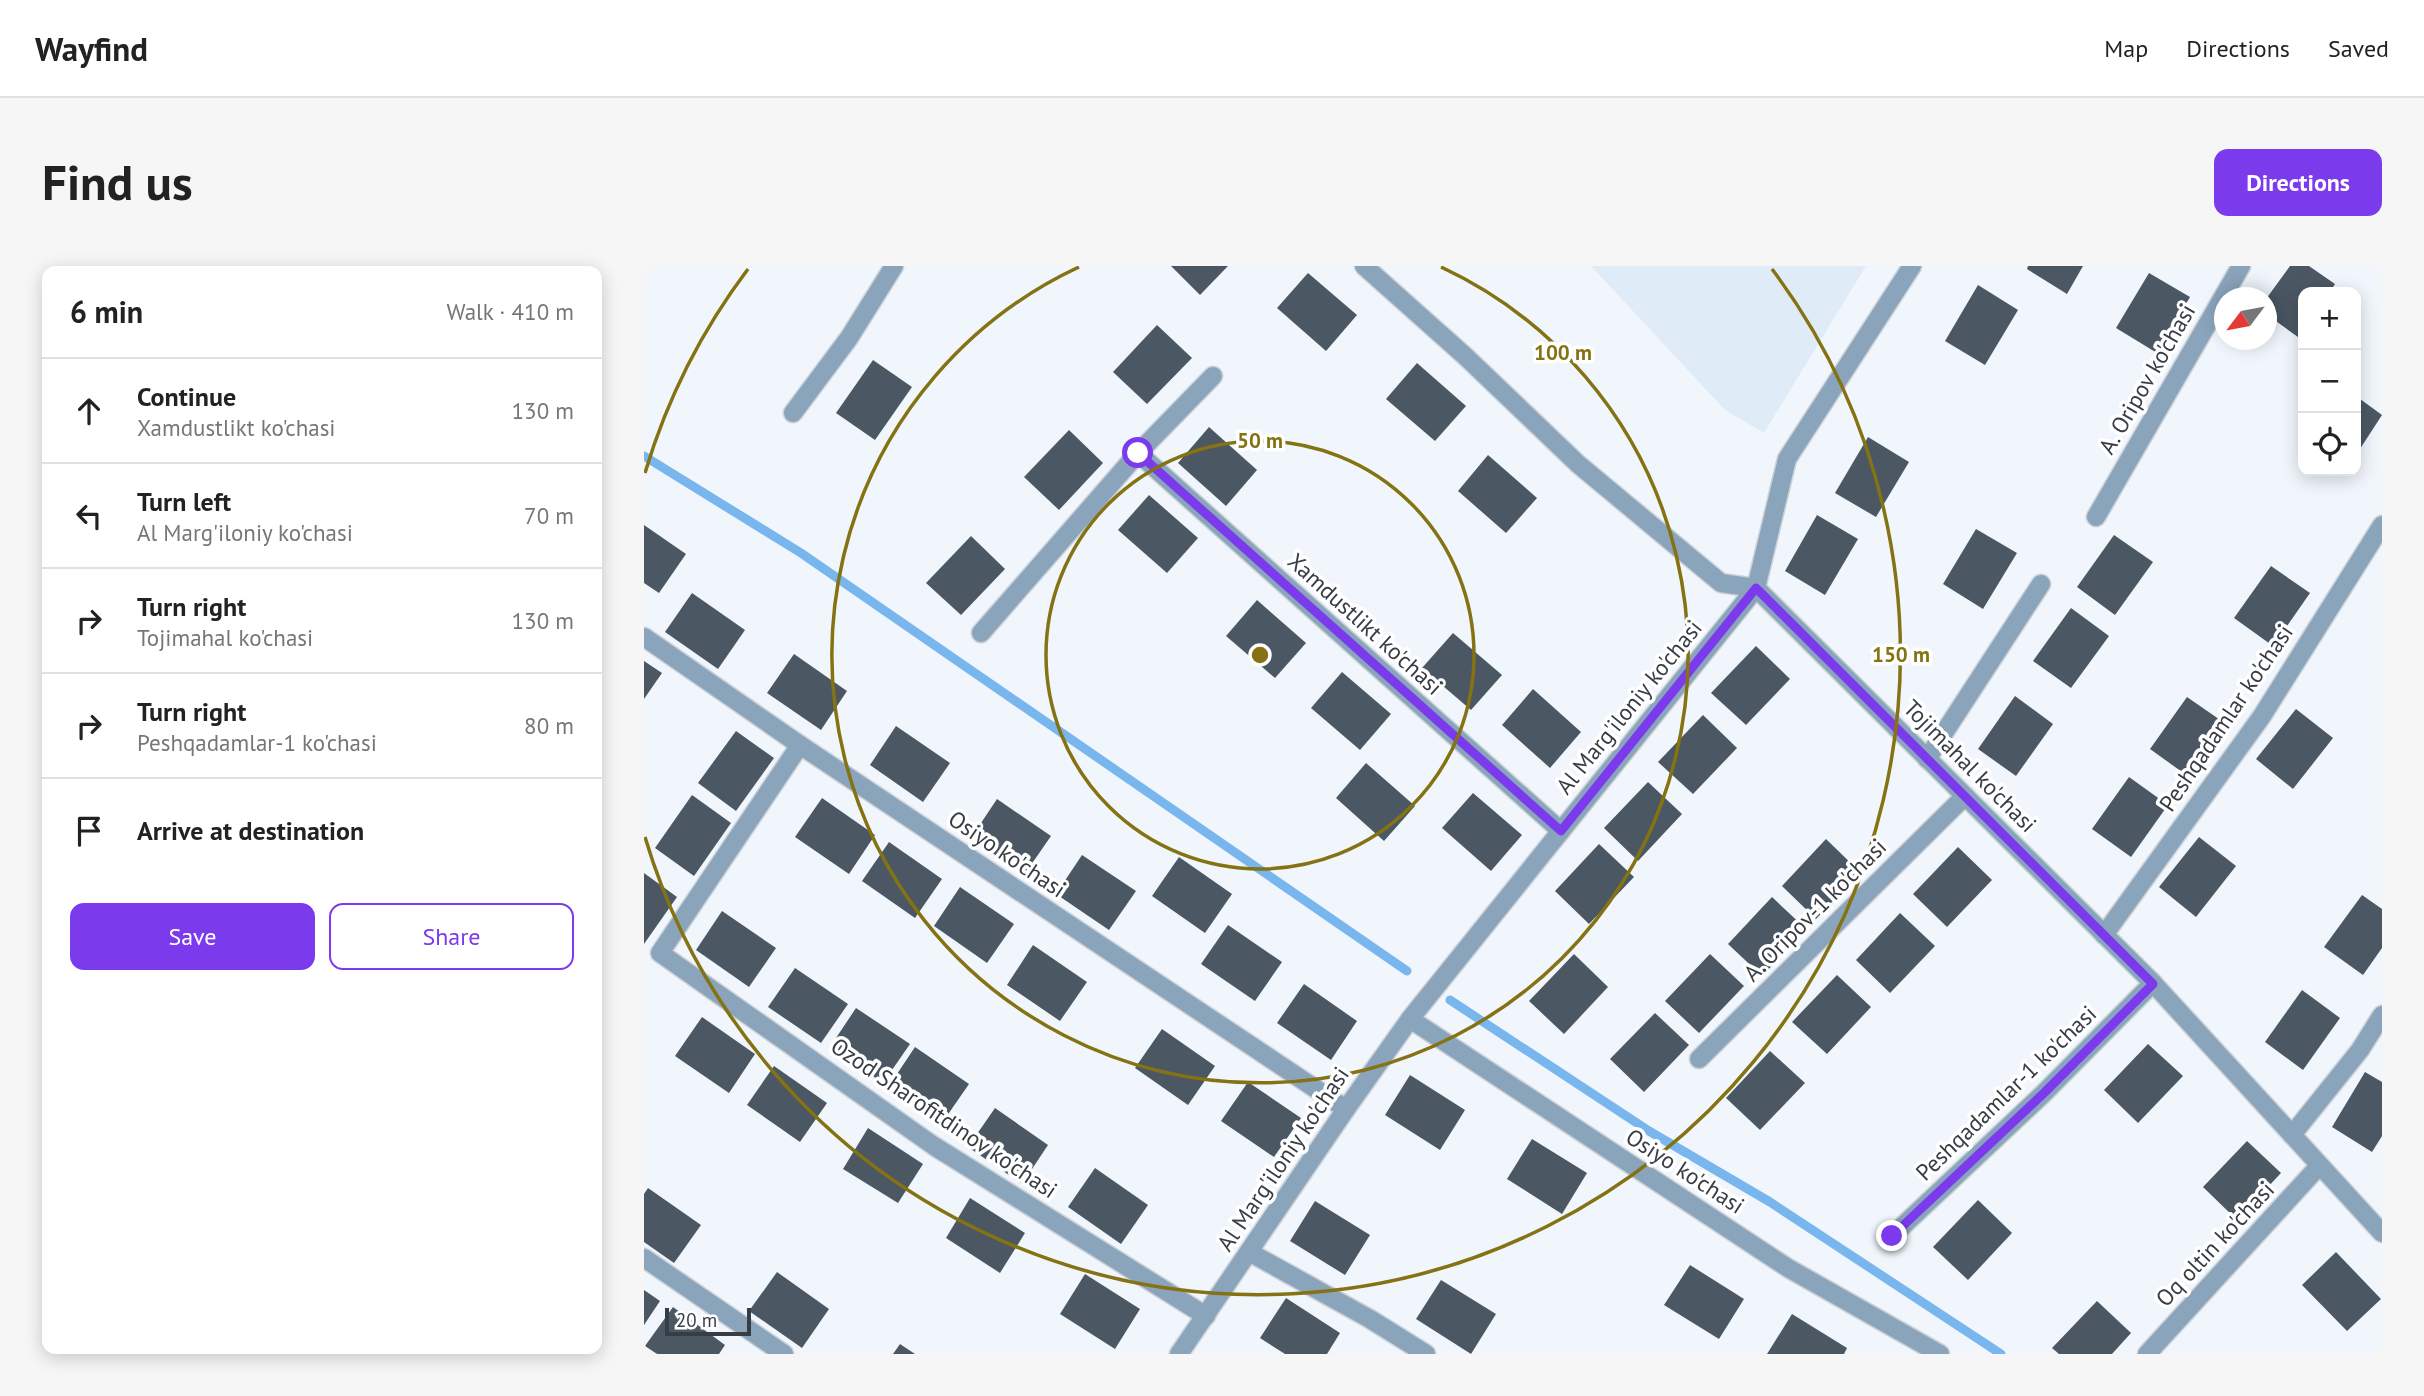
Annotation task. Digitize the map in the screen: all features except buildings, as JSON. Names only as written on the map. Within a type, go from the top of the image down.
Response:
[{"type":"street","points":[[793,414],[849,338],[894,266]]},
{"type":"street","points":[[1364,266],[1465,356],[1578,464],[1721,583],[1756,588]]},
{"type":"street","name":"Al Marg'iloniy ko'chasi","points":[[1178,1354],[1410,1019],[1756,588],[1787,458],[1912,266]]},
{"type":"street","name":"A. Oripov ko'chasi","points":[[2095,517],[2242,266]]},
{"type":"street","points":[[981,633],[1138,453],[1213,376]]},
{"type":"street","name":"Xamdustlikt ko'chasi","points":[[1138,453],[1561,831]]},
{"type":"street","name":"Peshqadamlar ko'chasi","points":[[2104,934],[2262,716],[2382,525]]},
{"type":"street","points":[[1927,759],[2041,584]]},
{"type":"street","name":"Tojimahal ko'chasi","points":[[1756,588],[2153,984],[2382,1233]]},
{"type":"street","name":"Osiyo ko'chasi","points":[[644,637],[800,745],[1346,1109]]},
{"type":"street","name":"Ozod Sharofitdinov ko'chasi","points":[[800,745],[660,953],[934,1146],[1206,1316]]},
{"type":"street","name":"A. Oripov-1 ko'chasi","points":[[1699,1059],[1965,796]]},
{"type":"street","name":"Peshqadamlar-1 ko'chasi","points":[[1892,1236],[2044,1093],[2153,984]]},
{"type":"street","points":[[2292,1135],[2360,1050],[2382,1015]]},
{"type":"street","name":"Osiyo ko'chasi","points":[[1410,1019],[1788,1268],[1940,1354]]},
{"type":"street","name":"Oq oltin ko'chasi","points":[[2147,1354],[2319,1166]]},
{"type":"street","points":[[1249,1252],[1370,1319],[1426,1354]]},
{"type":"street","points":[[644,1258],[784,1354]]},
{"type":"shaded area","points":[[1591,266],[1866,266],[1764,433],[1725,410]]},
{"type":"waterway","points":[[644,456],[801,553],[1407,971]]},
{"type":"waterway","points":[[1450,1000],[1649,1131],[1770,1202],[2001,1354]]},
{"type":"route","points":[[1138,453],[1561,831],[1756,588],[2153,984],[2044,1093],[1892,1236]]}]
